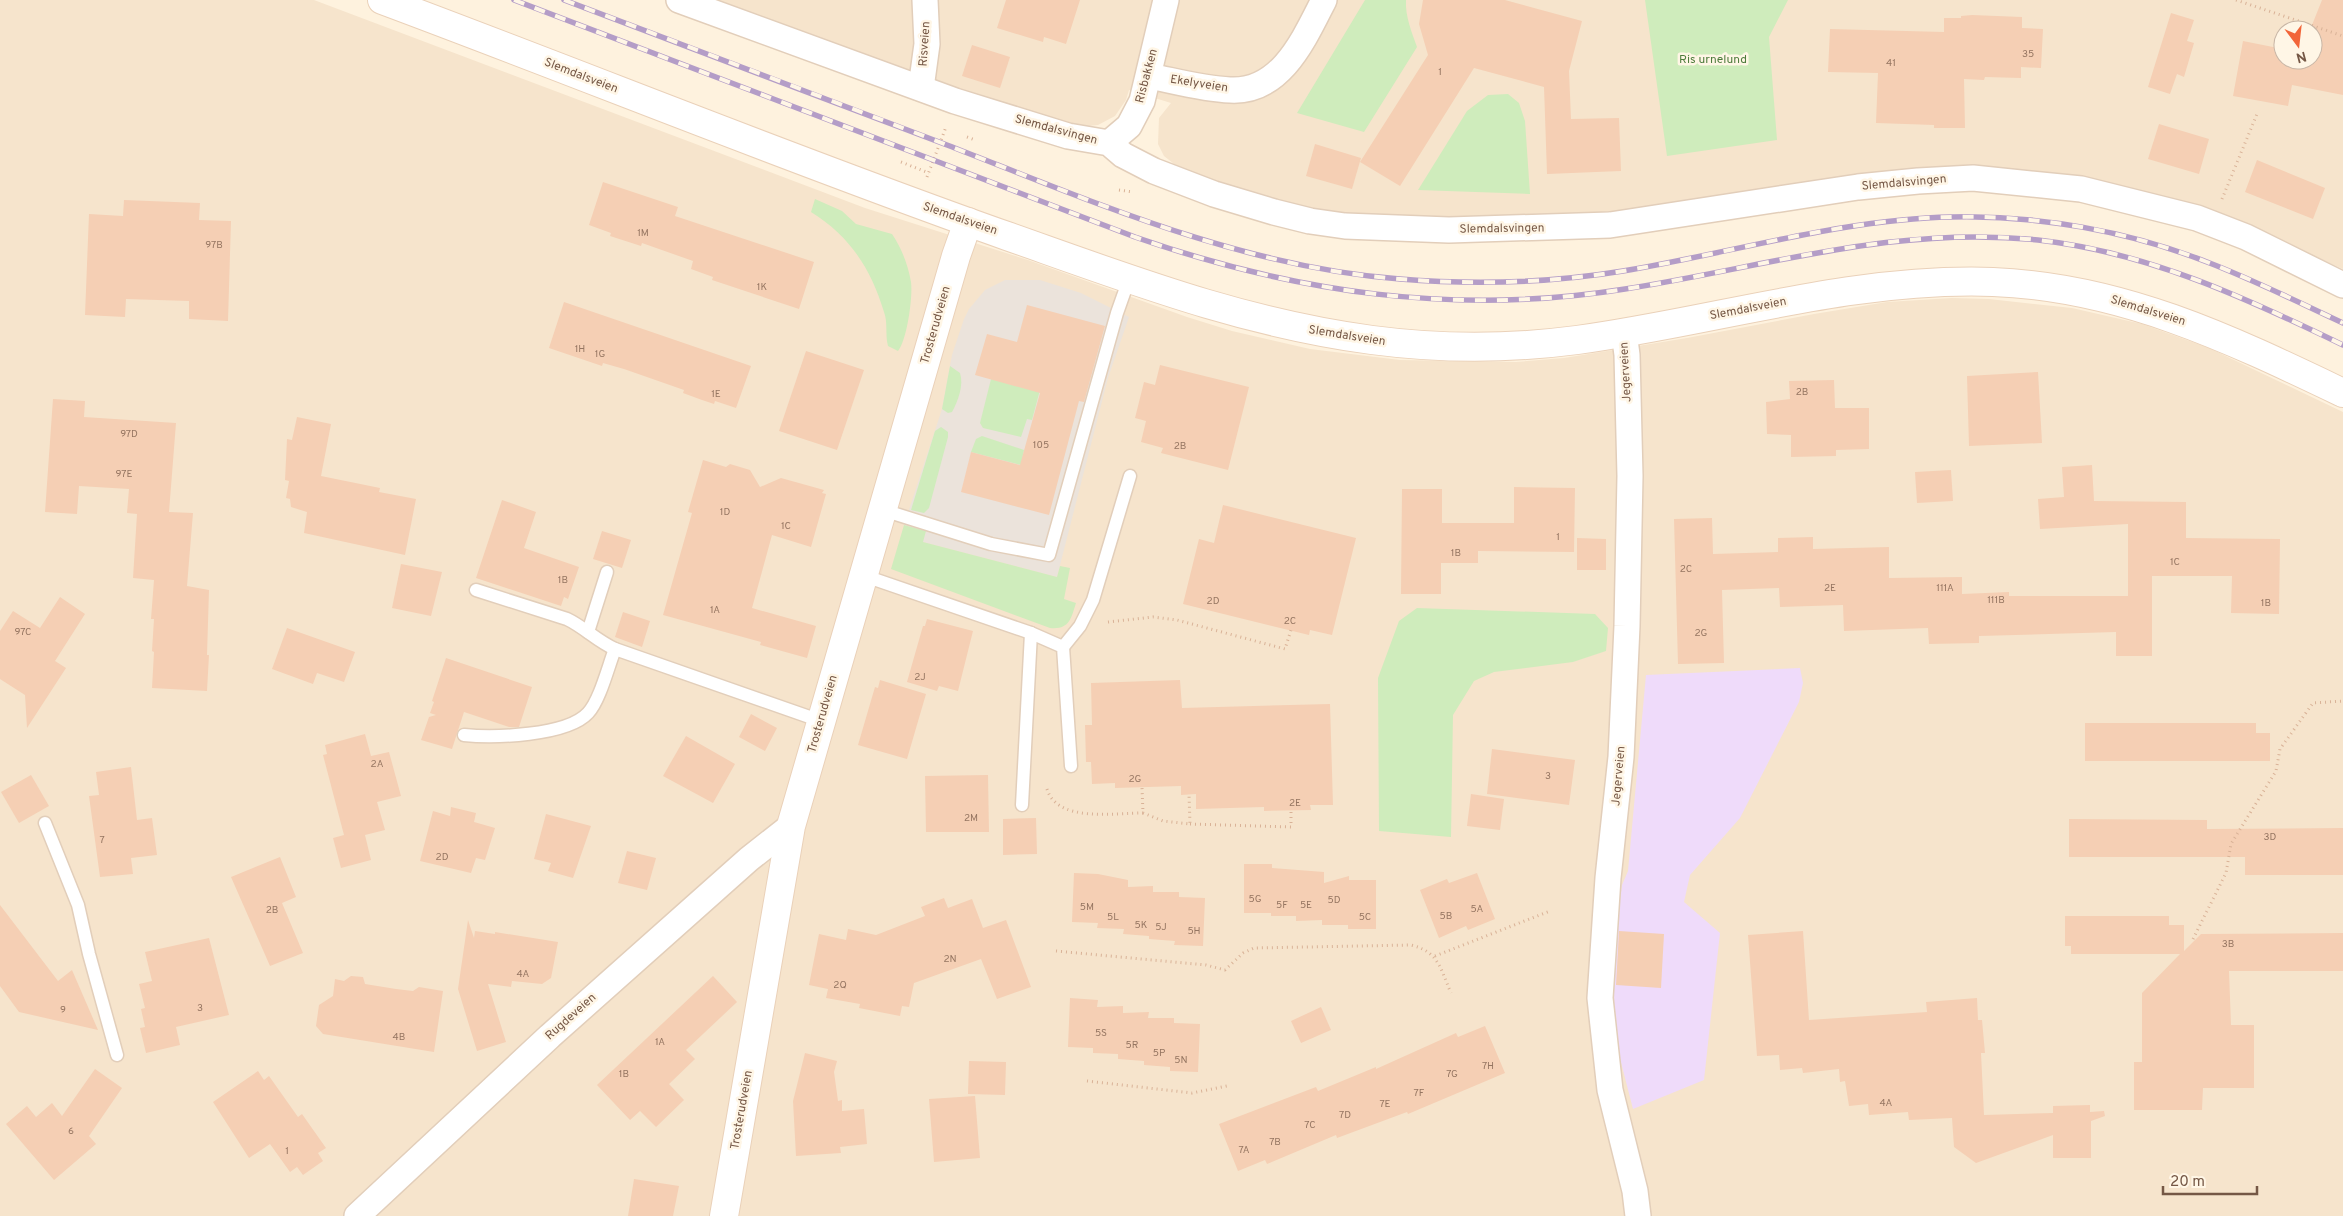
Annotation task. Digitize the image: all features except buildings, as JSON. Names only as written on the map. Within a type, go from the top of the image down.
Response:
[{"type":"main road","name":"Slemdalsveien","points":[[382,0],[968,222],[1129,279],[1246,316],[1325,333],[1405,344],[1454,346],[1529,344],[1624,332],[1883,286],[1997,282],[2080,292],[2150,309],[2230,340],[2343,393]]},
{"type":"main road","name":"Trosterudveien","points":[[724,1216],[791,826],[862,574],[956,256],[968,222]]},
{"type":"street","name":"Slemdalsvingen","points":[[679,0],[955,101],[1068,136],[1109,143],[1136,163],[1154,171],[1274,212],[1346,226],[1522,229],[1610,225],[1858,187],[1973,178],[2028,182],[2080,189],[2197,218],[2246,237],[2343,285]]},
{"type":"street","name":"Risveien","points":[[921,88],[927,44],[925,0]]},
{"type":"street","name":"Risbakken","points":[[1109,143],[1129,126],[1142,101],[1166,0]]},
{"type":"street","name":"Ekelyveien","points":[[1149,76],[1229,90],[1256,87],[1269,80],[1291,59],[1305,38],[1324,0]]},
{"type":"street","name":"Jegerveien","points":[[1624,332],[1627,364],[1630,476],[1627,626],[1621,757],[1608,878],[1600,998],[1610,1090],[1635,1191],[1638,1216]]},
{"type":"street","name":"Rugdeveien","points":[[357,1216],[550,1036],[749,859],[791,826]]},
{"type":"lane","points":[[882,510],[901,514],[991,544],[1049,555],[1117,313],[1129,279]]},
{"type":"lane","points":[[1071,766],[1063,647],[1080,626],[1093,600],[1130,476]]},
{"type":"lane","points":[[588,632],[607,572]]},
{"type":"lane","points":[[862,574],[1031,633],[1063,647]]},
{"type":"lane","points":[[476,590],[567,619],[599,641],[615,649],[821,722]]},
{"type":"lane","points":[[1022,805],[1031,633]]},
{"type":"lane","points":[[464,735],[489,738],[523,735],[566,726],[579,721],[588,713],[594,703],[615,649]]},
{"type":"lane","points":[[45,823],[78,905],[89,954],[117,1054]]},
{"type":"path","points":[[2236,0],[2343,36]]},
{"type":"path","points":[[926,182],[955,101]]},
{"type":"path","points":[[2221,202],[2257,114]]},
{"type":"path","points":[[901,162],[929,173]]},
{"type":"path","points":[[1119,190],[1129,193]]},
{"type":"path","points":[[1080,626],[1153,617],[1177,620],[1285,649],[1290,630]]},
{"type":"path","points":[[2193,939],[2226,873],[2231,844],[2276,771],[2280,748],[2313,704],[2343,701]]},
{"type":"path","points":[[1046,783],[1050,798],[1064,809],[1085,814],[1143,813],[1163,821],[1190,824],[1291,827],[1291,810]]},
{"type":"path","points":[[1142,788],[1143,813]]},
{"type":"path","points":[[1189,795],[1190,824]]},
{"type":"path","points":[[1435,956],[1550,911]]},
{"type":"path","points":[[1056,951],[1206,965],[1225,970],[1243,953],[1254,948],[1411,945],[1424,948],[1435,956],[1451,993]]},
{"type":"path","points":[[1087,1082],[1192,1093],[1227,1086]]},
{"type":"shaded area","points":[[0,0],[314,0],[865,208],[1028,260],[1187,317],[1232,331],[1310,349],[1400,360],[1516,362],[1564,358],[1887,302],[1952,298],[1989,299],[2072,308],[2142,324],[2209,348],[2343,412],[2343,1216],[0,1216]]},
{"type":"shaded area","points":[[711,0],[2343,0],[2343,269],[2216,213],[2114,184],[2061,174],[2018,171],[1635,213],[1518,220],[1353,217],[1311,211],[1188,175],[1164,156],[1158,144],[1159,118],[1171,103],[1129,90],[1126,100],[1115,116],[1098,125],[1078,127],[970,95]]},
{"type":"shaded area","points":[[1005,280],[1040,280],[1081,293],[1129,317],[1108,378],[1057,577],[923,542],[904,525],[942,409],[952,355],[964,319],[969,309],[985,290]]},
{"type":"shaded area","points":[[1800,668],[1803,683],[1799,702],[1740,818],[1690,875],[1684,902],[1720,933],[1704,1080],[1633,1109],[1615,1039],[1614,993],[1616,930],[1622,885],[1628,871],[1646,675]]},
{"type":"green space","points":[[1365,0],[1406,0],[1408,18],[1417,47],[1364,132],[1297,113]]},
{"type":"green space","name":"Ris urnelund","points":[[1645,0],[1788,0],[1769,37],[1777,140],[1667,156]]},
{"type":"green space","points":[[1508,94],[1519,103],[1525,121],[1530,194],[1418,190],[1467,111],[1488,95]]},
{"type":"green space","points":[[815,199],[842,211],[856,224],[892,234],[899,245],[908,269],[911,289],[907,328],[898,351],[888,346],[885,316],[873,282],[848,243],[825,221],[811,212]]},
{"type":"green space","points":[[950,366],[960,373],[961,383],[956,403],[952,412],[948,413],[942,409]]},
{"type":"green space","points":[[991,379],[1040,390],[1032,420],[1027,419],[1021,437],[983,428],[980,423]]},
{"type":"green space","points":[[941,427],[948,432],[948,437],[929,508],[924,513],[911,510],[935,431]]},
{"type":"green space","points":[[982,436],[1024,450],[1021,465],[971,452],[976,439]]},
{"type":"green space","points":[[904,525],[926,531],[923,542],[1057,577],[1060,566],[1070,568],[1064,599],[1076,603],[1071,618],[1061,627],[1050,628],[891,569]]},
{"type":"green space","points":[[1417,608],[1595,614],[1608,628],[1606,651],[1573,662],[1494,672],[1474,681],[1453,715],[1451,837],[1379,831],[1378,678],[1399,621]]},
{"type":"railway","points":[[514,0],[1135,237],[1256,273],[1316,285],[1377,294],[1438,299],[1500,300],[1562,297],[1625,289],[1881,243],[1933,238],[1985,237],[2038,240],[2118,255],[2195,279],[2270,310],[2343,345]]},
{"type":"railway","points":[[564,0],[1169,229],[1283,261],[1341,272],[1400,279],[1456,282],[1512,282],[1567,278],[1664,264],[1787,238],[1869,224],[1910,219],[1984,217],[2050,222],[2082,227],[2177,251],[2276,291],[2343,323]]}]
